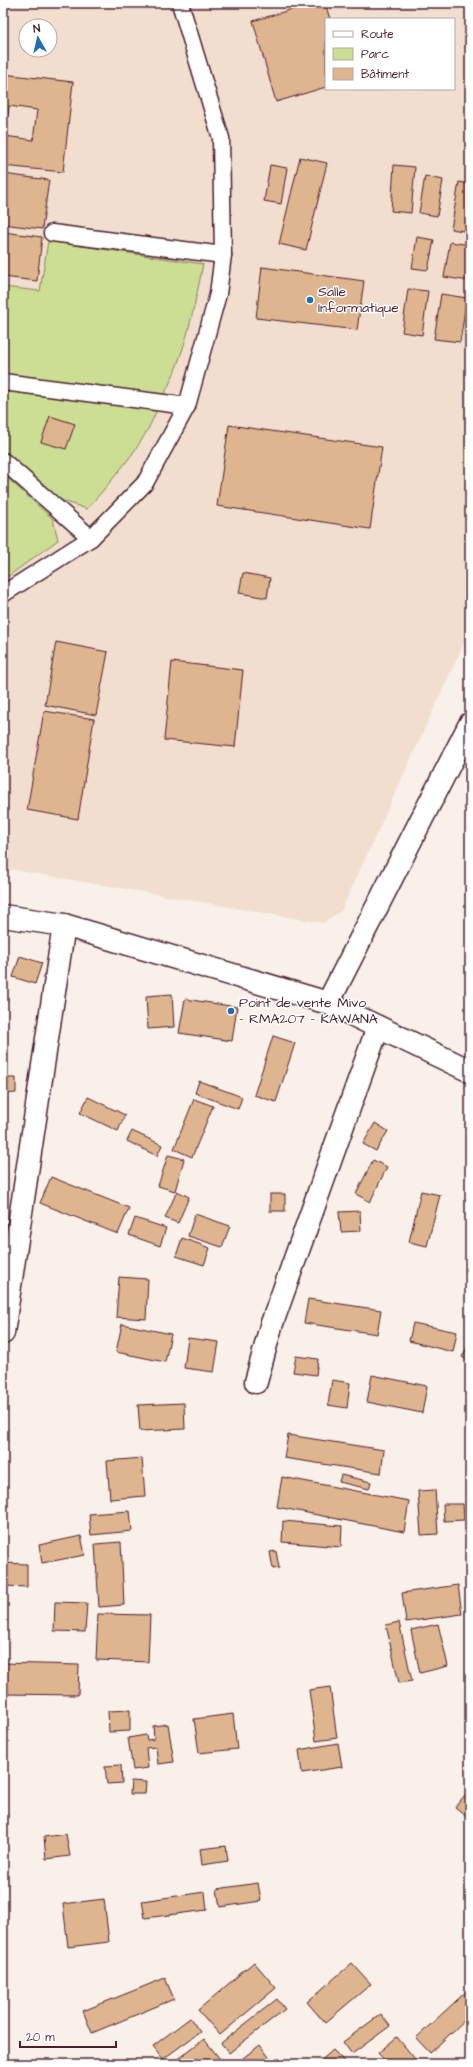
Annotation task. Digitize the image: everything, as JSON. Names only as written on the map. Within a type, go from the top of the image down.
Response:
[{"type":"street","points":[[328,1004],[470,724]]},
{"type":"street","points":[[3,916],[64,925],[328,1004],[470,1071]]},
{"type":"street","points":[[3,1333],[64,925]]},
{"type":"street","points":[[256,1382],[271,1326],[378,1027]]},
{"type":"lane","points":[[3,594],[91,538],[145,483],[187,406],[218,294],[223,255],[221,138],[180,3]]},
{"type":"lane","points":[[52,233],[223,255]]},
{"type":"lane","points":[[3,382],[187,406]]},
{"type":"lane","points":[[3,461],[91,538]]},
{"type":"shaded area","points":[[3,3],[470,3],[470,630],[341,911],[323,923],[3,868]]},
{"type":"green space","points":[[48,241],[203,264],[192,314],[178,364],[164,395],[3,376],[3,287],[40,291]]},
{"type":"green space","points":[[3,389],[157,409],[136,449],[87,509],[55,498],[3,452]]},
{"type":"green space","points":[[3,474],[53,519],[58,540],[3,580]]},
{"type":"building","points":[[313,3],[325,3],[330,18],[325,18],[325,87],[276,102],[253,21]]},
{"type":"building","points":[[3,74],[73,82],[63,172],[3,166]],"holes":[[[9,106],[37,110],[33,140],[5,136]]]},
{"type":"building","points":[[300,157],[327,163],[306,250],[279,244]]},
{"type":"building","points":[[270,165],[287,168],[281,204],[264,201]]},
{"type":"building","points":[[394,165],[415,167],[411,213],[391,211]]},
{"type":"building","points":[[3,174],[49,180],[42,229],[3,224]]},
{"type":"building","points":[[425,176],[443,180],[437,216],[419,213]]},
{"type":"building","points":[[459,182],[470,184],[470,232],[451,229]]},
{"type":"building","points":[[3,232],[42,237],[37,281],[3,277]]},
{"type":"building","points":[[417,237],[434,240],[428,270],[412,268]]},
{"type":"building","points":[[450,242],[470,245],[469,281],[444,277]]},
{"type":"building","name":"Salle Informatique","points":[[262,267],[364,281],[357,330],[256,318]]},
{"type":"building","points":[[408,289],[428,291],[422,335],[402,332]]},
{"type":"building","points":[[441,294],[467,298],[460,342],[434,339]]},
{"type":"building","points":[[50,416],[75,424],[66,449],[41,442]]},
{"type":"building","points":[[229,425],[382,447],[370,529],[217,506]]},
{"type":"building","points":[[243,573],[270,578],[267,598],[239,593]]},
{"type":"building","points":[[56,642],[108,652],[96,715],[45,705]]},
{"type":"building","points":[[172,662],[243,670],[235,747],[164,740]]},
{"type":"building","points":[[44,711],[94,719],[78,819],[27,810]]},
{"type":"building","points":[[20,956],[42,963],[35,984],[13,977]]},
{"type":"building","points":[[3,960],[8,961],[3,985]]},
{"type":"building","points":[[172,994],[174,1027],[148,1029],[146,996]]},
{"type":"building","points":[[185,999],[237,1007],[232,1041],[179,1033]]},
{"type":"building","points":[[273,1036],[295,1043],[276,1102],[254,1095]]},
{"type":"building","points":[[3,1078],[16,1078],[16,1093],[3,1094]]},
{"type":"building","points":[[199,1081],[242,1097],[238,1109],[195,1093]]},
{"type":"building","points":[[88,1097],[125,1115],[118,1131],[80,1113]]},
{"type":"building","points":[[194,1099],[213,1106],[192,1157],[174,1149]]},
{"type":"building","points":[[375,1123],[388,1131],[376,1151],[363,1144]]},
{"type":"building","points":[[132,1131],[162,1145],[157,1156],[127,1141]]},
{"type":"building","points":[[168,1155],[184,1159],[175,1191],[158,1186]]},
{"type":"building","points":[[373,1160],[387,1167],[370,1202],[356,1194]]},
{"type":"building","points":[[51,1177],[129,1208],[118,1234],[40,1203]]},
{"type":"building","points":[[177,1191],[189,1197],[178,1223],[165,1218]]},
{"type":"building","points":[[421,1191],[440,1195],[427,1246],[409,1242]]},
{"type":"building","points":[[270,1194],[285,1194],[285,1211],[270,1211]]},
{"type":"building","points":[[360,1211],[361,1231],[341,1232],[339,1212]]},
{"type":"building","points":[[195,1214],[230,1226],[222,1247],[188,1236]]},
{"type":"building","points":[[135,1218],[166,1228],[160,1246],[129,1235]]},
{"type":"building","points":[[182,1238],[210,1248],[204,1265],[176,1256]]},
{"type":"building","points":[[119,1277],[148,1279],[146,1319],[116,1317]]},
{"type":"building","points":[[308,1299],[381,1310],[377,1334],[304,1323]]},
{"type":"building","points":[[413,1323],[457,1332],[453,1352],[409,1341]]},
{"type":"building","points":[[122,1324],[171,1334],[165,1362],[116,1352]]},
{"type":"building","points":[[188,1338],[219,1342],[214,1372],[184,1368]]},
{"type":"building","points":[[470,1342],[470,1362],[462,1357]]},
{"type":"building","points":[[296,1356],[318,1359],[316,1375],[293,1372]]},
{"type":"building","points":[[372,1375],[427,1386],[422,1413],[367,1402]]},
{"type":"building","points":[[332,1380],[350,1383],[347,1408],[328,1405]]},
{"type":"building","points":[[184,1403],[185,1429],[140,1431],[138,1405]]},
{"type":"building","points":[[288,1435],[384,1450],[381,1473],[284,1458]]},
{"type":"building","points":[[142,1458],[145,1496],[110,1499],[107,1461]]},
{"type":"building","points":[[341,1475],[371,1482],[369,1489],[339,1482]]},
{"type":"building","points":[[282,1477],[409,1501],[404,1532],[277,1507]]},
{"type":"building","points":[[435,1490],[438,1534],[421,1535],[418,1491]]},
{"type":"building","points":[[443,1504],[463,1504],[464,1520],[444,1521]]},
{"type":"building","points":[[130,1511],[132,1531],[91,1535],[89,1514]]},
{"type":"building","points":[[283,1521],[342,1526],[341,1547],[282,1542]]},
{"type":"building","points":[[81,1536],[85,1555],[42,1563],[39,1545]]},
{"type":"building","points":[[121,1542],[124,1605],[99,1607],[95,1544]]},
{"type":"building","points":[[276,1551],[279,1568],[273,1569],[270,1552]]},
{"type":"building","points":[[3,1563],[27,1564],[27,1587],[3,1586]]},
{"type":"building","points":[[458,1585],[462,1614],[406,1622],[402,1593]]},
{"type":"building","points":[[55,1602],[87,1603],[85,1632],[54,1631]]},
{"type":"building","points":[[98,1614],[150,1615],[148,1662],[96,1660]]},
{"type":"building","points":[[399,1622],[412,1681],[399,1683],[386,1625]]},
{"type":"building","points":[[438,1624],[448,1666],[420,1673],[411,1630]]},
{"type":"building","points":[[3,1663],[79,1665],[78,1695],[3,1694]]},
{"type":"building","points":[[330,1687],[337,1738],[316,1741],[309,1690]]},
{"type":"building","points":[[130,1710],[130,1731],[109,1732],[108,1711]]},
{"type":"building","points":[[233,1714],[237,1749],[199,1753],[194,1719]]},
{"type":"building","points":[[168,1724],[174,1762],[158,1764],[156,1747],[146,1748],[148,1768],[133,1770],[128,1738],[146,1735],[147,1740],[154,1739],[153,1726]]},
{"type":"building","points":[[338,1743],[342,1767],[302,1773],[299,1750]]},
{"type":"building","points":[[121,1765],[122,1783],[107,1784],[105,1766]]},
{"type":"building","points":[[131,1781],[146,1782],[145,1794],[130,1794]]},
{"type":"building","points":[[470,1789],[470,1819],[455,1807]]},
{"type":"building","points":[[66,1834],[70,1856],[46,1859],[44,1837]]},
{"type":"building","points":[[226,1846],[228,1861],[202,1865],[200,1849]]},
{"type":"building","points":[[258,1883],[261,1901],[220,1907],[217,1889]]},
{"type":"building","points":[[205,1892],[207,1910],[145,1918],[142,1901]]},
{"type":"building","points":[[104,1899],[109,1942],[68,1947],[63,1904]]},
{"type":"building","points":[[254,1962],[276,1988],[220,2035],[198,2010]]},
{"type":"building","points":[[352,1963],[371,1984],[325,2023],[307,2002]]},
{"type":"building","points":[[165,1978],[174,1999],[92,2033],[83,2011]]},
{"type":"building","points":[[470,1988],[470,2015],[430,2053],[416,2038]]},
{"type":"building","points":[[277,1999],[285,2009],[229,2053],[221,2043]]},
{"type":"building","points":[[381,2014],[390,2026],[352,2054],[343,2042]]},
{"type":"building","points":[[190,2018],[200,2032],[163,2059],[153,2046]]},
{"type":"building","points":[[397,2037],[419,2064],[388,2064],[378,2053]]},
{"type":"building","points":[[204,2039],[220,2059],[213,2064],[171,2064]]},
{"type":"building","points":[[260,2045],[274,2064],[247,2064],[243,2058]]},
{"type":"building","points":[[333,2050],[347,2064],[317,2064]]},
{"type":"place","name":"Salle Informatique","points":[[310,300]]},
{"type":"place","name":"Point de vente Mivo - RMA207 - KAWANA","points":[[231,1011]]}]
